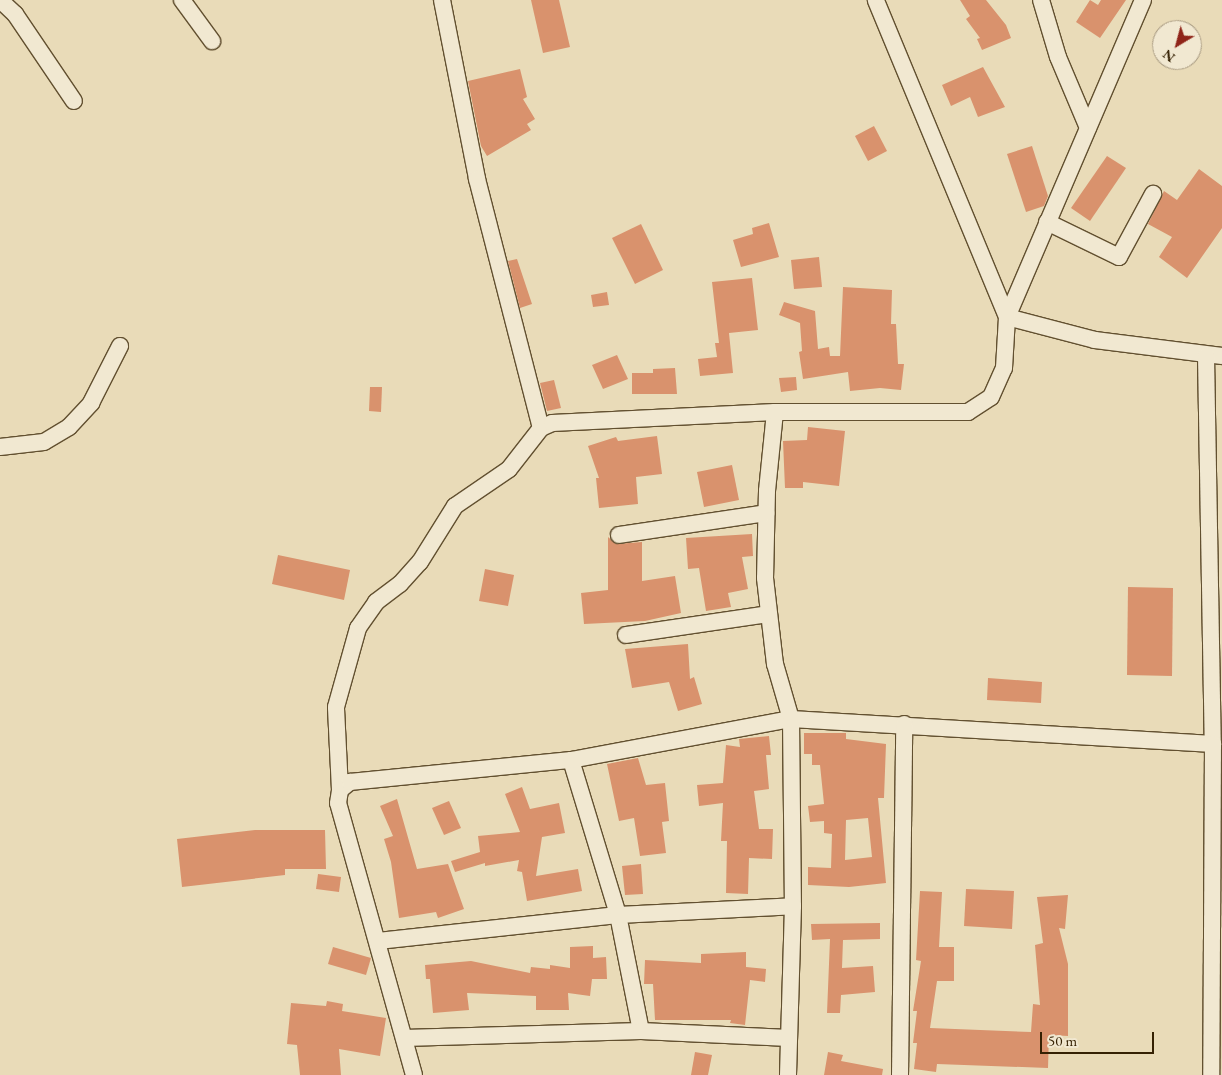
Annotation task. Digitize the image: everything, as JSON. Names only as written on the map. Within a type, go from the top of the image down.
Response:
[{"type":"street","points":[[0,0],[16,14],[74,101]]},
{"type":"street","points":[[182,0],[212,41]]},
{"type":"street","points":[[442,0],[477,179],[541,428]]},
{"type":"street","points":[[876,0],[1007,317]]},
{"type":"street","points":[[1041,0],[1058,57],[1088,128]]},
{"type":"street","points":[[414,1075],[338,803],[340,790],[336,707],[358,628],[376,602],[400,584],[420,562],[455,506],[509,469],[541,428],[552,423],[775,412],[968,412],[991,397],[1004,368],[1007,317],[1143,0]]},
{"type":"street","points":[[1047,222],[1119,257],[1153,194]]},
{"type":"street","points":[[1007,317],[1095,340],[1214,356],[1211,1075]]},
{"type":"street","points":[[0,447],[44,442],[69,428],[91,403],[120,346]]},
{"type":"street","points":[[775,412],[766,513],[768,614],[774,664],[790,719],[794,906],[788,1075]]},
{"type":"street","points":[[620,535],[766,513]]},
{"type":"street","points":[[626,635],[768,614]]},
{"type":"street","points":[[340,790],[350,782],[571,760],[790,719],[904,724],[1213,744]]},
{"type":"street","points":[[900,1075],[904,724]]},
{"type":"street","points":[[571,760],[618,915],[641,1030]]},
{"type":"street","points":[[378,941],[618,915],[794,906]]},
{"type":"street","points":[[404,1038],[641,1030],[789,1038]]},
{"type":"building","points":[[531,0],[559,0],[570,47],[543,53]]},
{"type":"building","points":[[960,0],[986,0],[1006,25],[1011,38],[982,50],[977,39],[980,38],[966,19],[970,16]]},
{"type":"building","points":[[1090,0],[1098,5],[1101,0],[1126,0],[1100,38],[1076,22]]},
{"type":"building","points":[[983,67],[1005,107],[978,117],[970,97],[951,106],[942,85]]},
{"type":"building","points":[[520,69],[527,97],[523,99],[535,119],[527,124],[531,130],[487,156],[481,146],[468,81]]},
{"type":"building","points":[[874,126],[887,151],[868,161],[855,136]]},
{"type":"building","points":[[1032,146],[1048,196],[1044,206],[1026,212],[1007,154]]},
{"type":"building","points":[[1107,156],[1126,168],[1090,221],[1071,208]]},
{"type":"building","points":[[1199,169],[1222,186],[1222,228],[1187,278],[1159,257],[1172,237],[1148,224],[1164,191],[1177,200]]},
{"type":"building","points":[[769,223],[779,257],[741,267],[733,240],[753,234],[752,228]]},
{"type":"building","points":[[641,224],[663,270],[635,284],[612,238]]},
{"type":"building","points":[[819,257],[822,287],[794,289],[791,260]]},
{"type":"building","points":[[517,259],[532,304],[520,308],[508,261]]},
{"type":"building","points":[[752,278],[758,330],[729,333],[733,373],[700,376],[698,359],[717,357],[715,343],[719,343],[712,282]]},
{"type":"building","points":[[843,287],[892,290],[891,324],[896,324],[898,364],[904,364],[901,390],[880,388],[850,391],[848,372],[803,379],[799,352],[802,351],[800,323],[779,315],[784,302],[815,311],[818,349],[829,347],[830,356],[840,356]]},
{"type":"building","points":[[607,292],[609,305],[593,307],[591,295]]},
{"type":"building","points":[[617,355],[628,379],[603,389],[592,365]]},
{"type":"building","points":[[675,368],[677,394],[632,394],[632,373],[653,373],[653,369]]},
{"type":"building","points":[[796,377],[797,390],[781,392],[779,378]]},
{"type":"building","points":[[554,380],[561,408],[547,411],[540,383]]},
{"type":"building","points":[[370,387],[382,387],[381,412],[369,411]]},
{"type":"building","points":[[808,427],[845,431],[839,486],[803,482],[803,488],[785,488],[783,441],[807,440]]},
{"type":"building","points":[[657,436],[662,474],[636,477],[638,504],[599,508],[596,478],[599,478],[588,446],[616,437],[618,441]]},
{"type":"building","points":[[732,465],[739,500],[704,507],[697,472]]},
{"type":"building","points":[[752,534],[753,556],[742,557],[748,589],[728,593],[731,607],[706,611],[699,568],[688,569],[686,538]]},
{"type":"building","points":[[608,537],[616,544],[642,542],[642,581],[675,576],[681,613],[645,621],[584,624],[581,593],[608,590]]},
{"type":"building","points":[[278,555],[350,570],[344,600],[272,584]]},
{"type":"building","points":[[485,569],[514,575],[508,606],[479,601]]},
{"type":"building","points":[[1128,587],[1173,588],[1172,676],[1127,675]]},
{"type":"building","points":[[688,644],[690,679],[694,677],[702,704],[678,711],[669,682],[632,688],[625,649]]},
{"type":"building","points":[[988,678],[1042,682],[1041,703],[987,700]]},
{"type":"building","points":[[804,733],[846,733],[846,739],[886,744],[884,798],[878,798],[886,883],[849,887],[808,885],[808,867],[831,868],[832,834],[824,833],[824,821],[810,822],[808,806],[824,804],[820,765],[812,765],[812,754],[804,754]],"holes":[[[868,818],[872,857],[845,860],[846,820]]]},
{"type":"building","points":[[769,736],[771,755],[766,755],[769,789],[754,791],[759,829],[773,829],[772,859],[749,858],[748,894],[726,893],[727,841],[721,841],[723,803],[699,806],[697,785],[723,783],[726,745],[740,747],[739,739]]},
{"type":"building","points":[[638,758],[646,785],[665,783],[669,821],[662,822],[666,853],[640,856],[634,818],[619,821],[607,764]]},
{"type":"building","points":[[522,787],[530,809],[559,803],[565,833],[542,837],[536,876],[578,869],[582,891],[527,901],[522,872],[517,871],[519,860],[485,866],[485,863],[455,872],[451,861],[480,852],[478,836],[520,832],[505,794]]},
{"type":"building","points":[[397,799],[417,869],[448,864],[464,909],[438,918],[436,912],[399,918],[391,862],[384,839],[393,836],[380,806]]},
{"type":"building","points":[[449,801],[461,828],[444,835],[432,808]]},
{"type":"building","points":[[255,830],[325,830],[326,869],[285,869],[285,875],[182,887],[177,839]]},
{"type":"building","points":[[641,864],[643,894],[625,895],[622,866]]},
{"type":"building","points":[[318,874],[341,877],[339,892],[316,889]]},
{"type":"building","points":[[966,889],[1014,891],[1012,929],[964,926]]},
{"type":"building","points":[[920,891],[942,892],[939,947],[954,947],[954,981],[937,981],[930,1028],[1031,1032],[1033,1004],[1040,1005],[1035,945],[1043,943],[1037,897],[1068,895],[1065,929],[1059,928],[1068,964],[1068,1036],[1049,1035],[1048,1068],[937,1064],[936,1072],[914,1069],[917,1043],[913,1043],[917,1011],[913,1011],[921,961],[916,960]]},
{"type":"building","points":[[880,923],[880,939],[843,940],[842,968],[873,966],[875,992],[841,995],[840,1013],[827,1013],[830,939],[812,940],[811,924]]},
{"type":"building","points":[[593,946],[593,958],[606,957],[607,979],[592,979],[590,996],[568,993],[569,1010],[536,1010],[536,996],[467,993],[469,1010],[433,1013],[430,979],[426,979],[425,965],[471,961],[530,973],[531,967],[550,969],[550,965],[570,968],[570,947]]},
{"type":"building","points":[[333,947],[371,958],[366,975],[328,964]]},
{"type":"building","points":[[746,952],[746,967],[766,969],[765,982],[750,980],[745,1025],[730,1023],[731,1020],[655,1020],[653,984],[644,984],[645,960],[701,963],[701,954]]},
{"type":"building","points":[[327,1001],[343,1004],[342,1011],[386,1018],[380,1056],[339,1049],[341,1075],[300,1075],[297,1045],[287,1044],[291,1003],[326,1006]]},
{"type":"building","points":[[695,1052],[712,1055],[708,1075],[691,1075]]},
{"type":"building","points":[[828,1052],[843,1055],[841,1061],[883,1069],[882,1075],[824,1075]]}]
